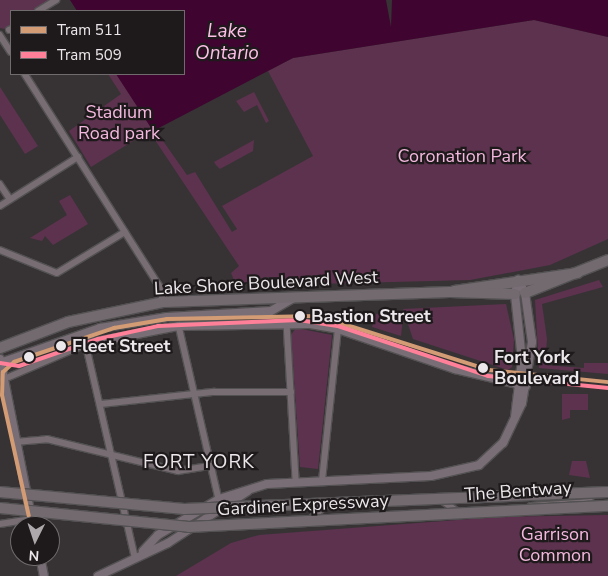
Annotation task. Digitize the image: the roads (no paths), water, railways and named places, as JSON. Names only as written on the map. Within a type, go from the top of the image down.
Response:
[{"type":"highway","name":"Lake Shore Boulevard West","points":[[0,348],[68,322],[164,302],[450,292],[520,294],[608,260]]},
{"type":"highway","name":"Lake Shore Boulevard West","points":[[450,292],[518,280],[578,273]]},
{"type":"highway","name":"Gardiner Expressway","points":[[0,492],[184,509],[608,492]]},
{"type":"highway","name":"Gardiner Expressway","points":[[0,508],[190,527],[608,504]]},
{"type":"street","points":[[40,10],[56,0]]},
{"type":"street","points":[[0,35],[3,45]]},
{"type":"street","points":[[26,75],[159,285],[164,302]]},
{"type":"street","points":[[0,206],[78,157]]},
{"type":"street","points":[[0,184],[10,200]]},
{"type":"street","points":[[0,250],[29,263],[61,271],[125,232]]},
{"type":"street","points":[[515,417],[522,340],[518,280]]},
{"type":"street","points":[[143,551],[158,535],[218,499],[249,490],[296,481],[322,482],[470,470],[500,446],[515,417],[526,386],[532,342],[520,294]]},
{"type":"street","points":[[31,516],[4,397],[0,361],[100,328],[167,316],[272,311],[295,297]]},
{"type":"street","points":[[9,377],[86,344],[179,326],[287,322],[338,329],[455,369],[526,386]]},
{"type":"street","points":[[287,322],[296,481]]},
{"type":"street","points":[[179,326],[209,466],[218,499]]},
{"type":"street","points":[[322,482],[338,329]]},
{"type":"street","points":[[86,344],[113,453],[135,556]]},
{"type":"street","points":[[0,388],[4,397]]},
{"type":"street","points":[[101,404],[193,393],[291,392]]},
{"type":"street","points":[[15,442],[47,439],[113,453],[178,471],[209,466]]},
{"type":"street","points":[[98,576],[143,551],[168,543],[249,490]]},
{"type":"street","name":"The Bentway","points":[[297,528],[321,514],[329,502],[435,495],[452,510],[608,504]]},
{"type":"water","name":"Lake Ontario","points":[[70,0],[386,0],[391,27],[392,0],[608,0],[608,37],[534,20],[293,58],[153,131],[117,75],[185,75],[185,10],[76,10]]},
{"type":"tram line","name":"511","points":[[29,516],[2,395],[3,372],[14,362],[114,328],[167,319],[318,316],[489,370],[608,382]]},
{"type":"tram line","name":"509","points":[[0,363],[19,366],[98,339],[158,326],[299,320],[338,326],[488,376],[608,388]]},
{"type":"place","name":"Bastion Street","points":[[300,316]]},
{"type":"place","name":"Fleet Street","points":[[61,346]]},
{"type":"place","name":"Fort York Boulevard","points":[[483,368]]},
{"type":"district","name":"FORT YORK","points":[[199,463]]},
{"type":"park label","name":"Stadium Road park","points":[[119,123]]},
{"type":"park label","name":"Coronation Park","points":[[462,156]]},
{"type":"park label","name":"Garrison Common","points":[[555,545]]}]
